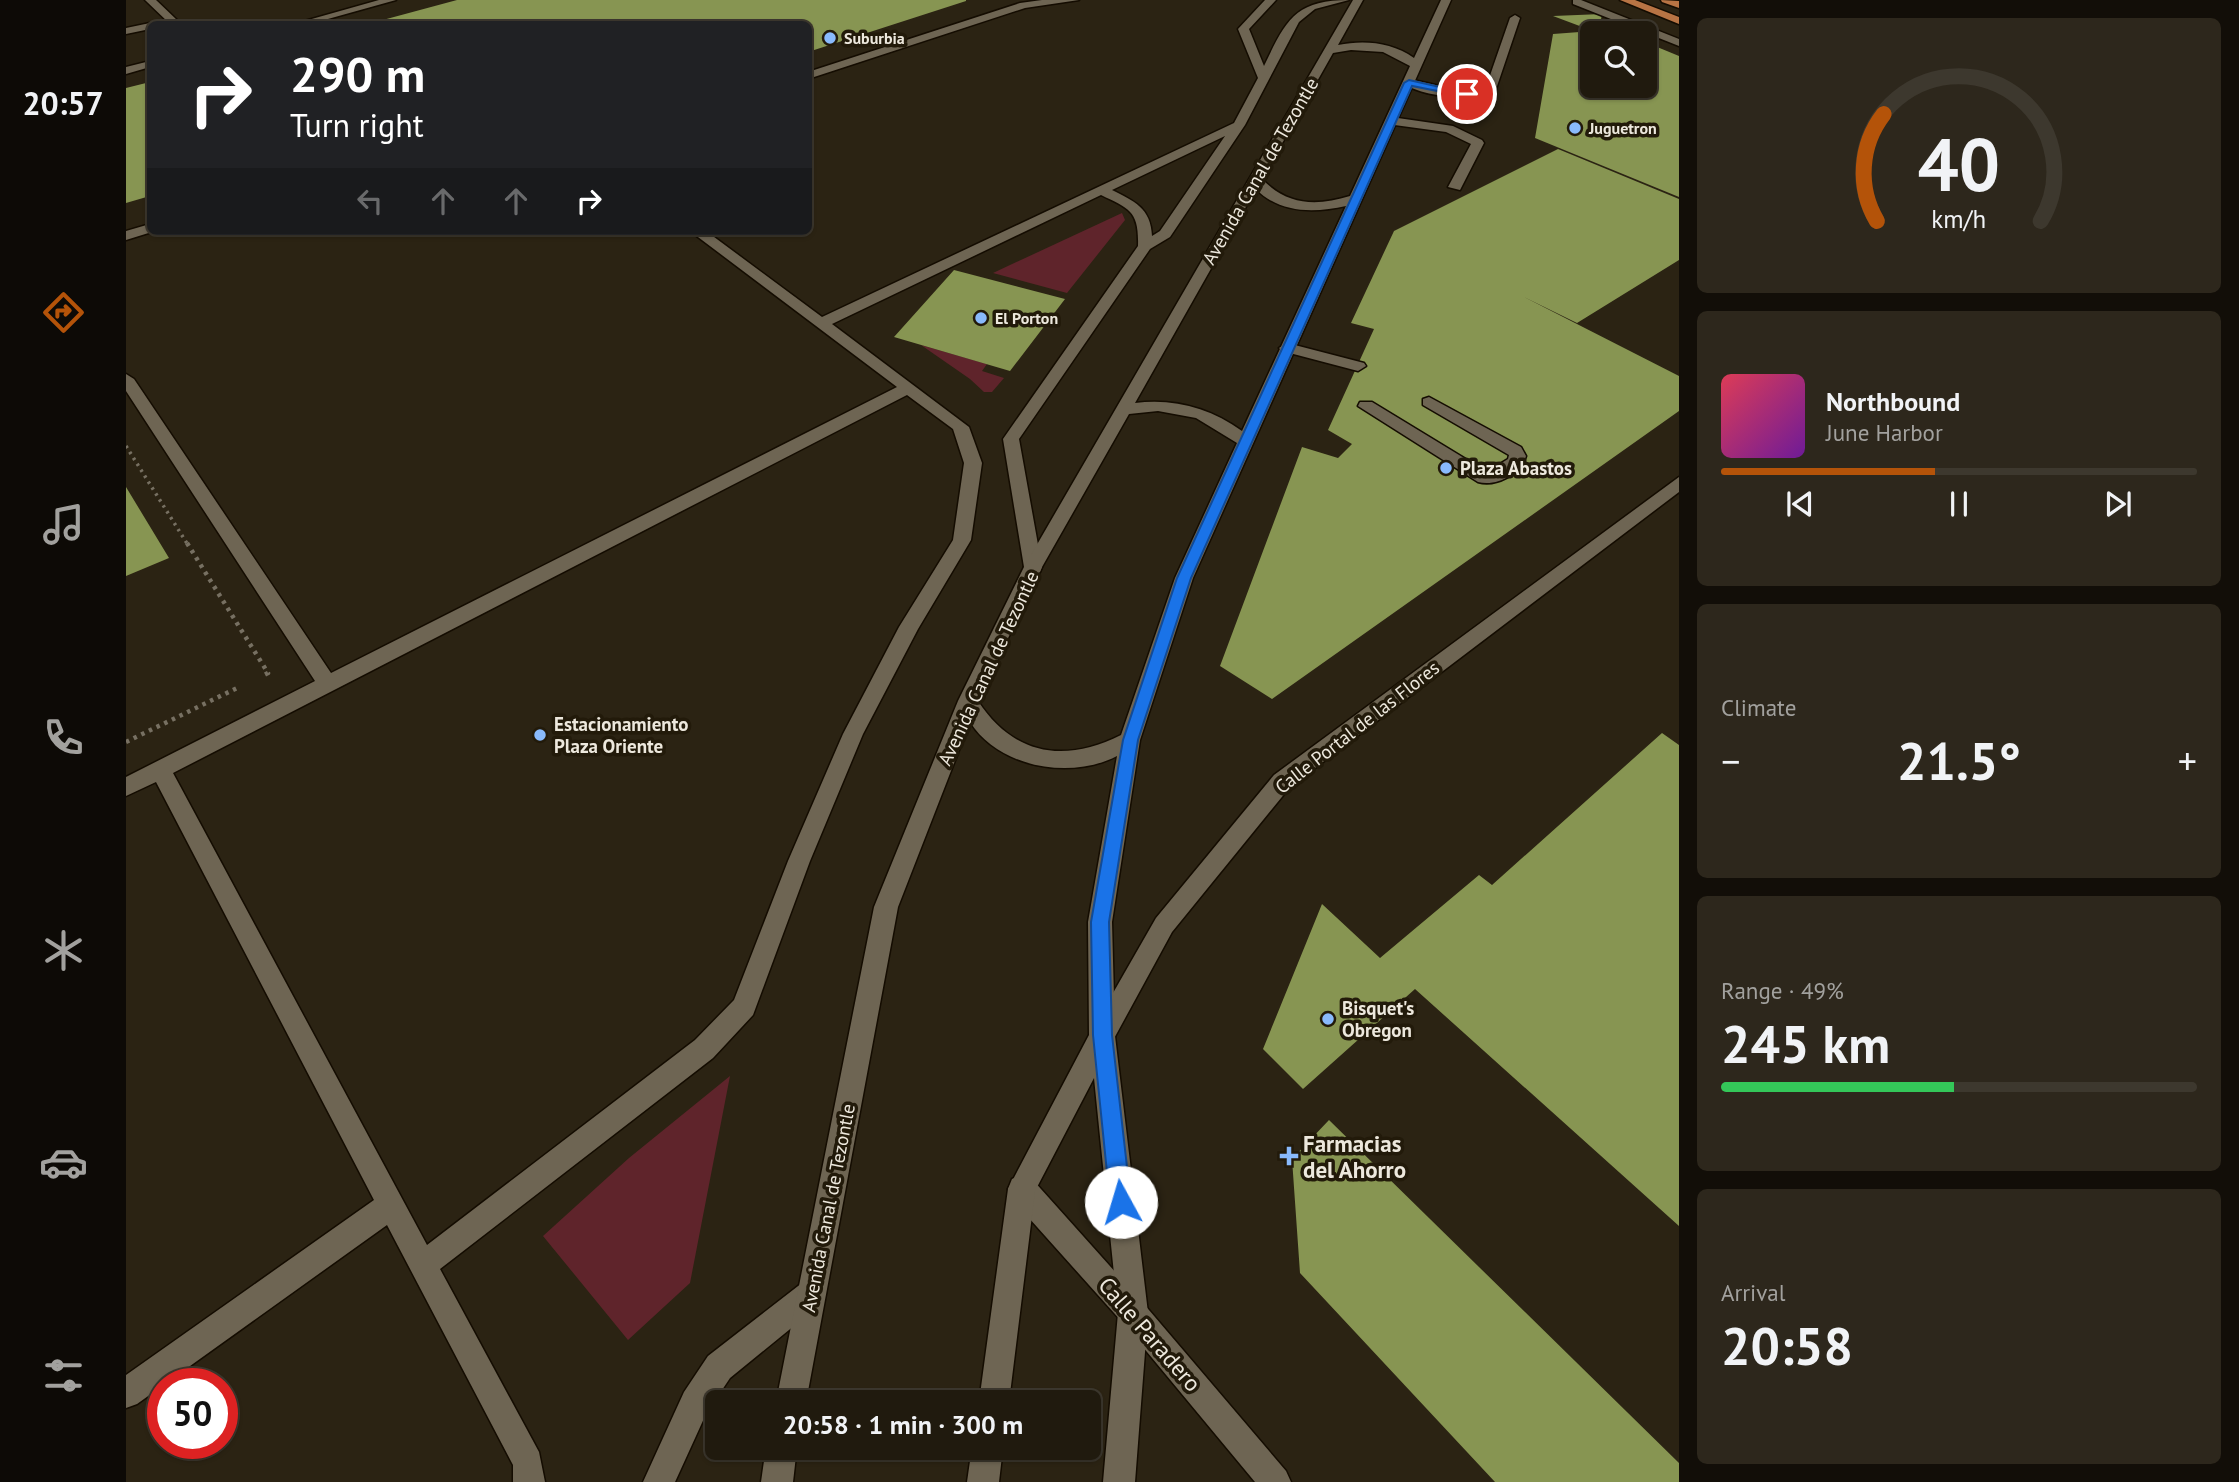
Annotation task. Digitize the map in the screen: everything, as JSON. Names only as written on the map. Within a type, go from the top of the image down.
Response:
[{"type":"main road","points":[[150,0],[172,21]]},
{"type":"main road","points":[[310,21],[391,0]]},
{"type":"main road","points":[[812,76],[1024,5],[1074,0]]},
{"type":"main road","points":[[1264,78],[1243,29],[1272,0]]},
{"type":"main road","points":[[1280,49],[1271,28],[1298,0]]},
{"type":"main road","points":[[1033,567],[1011,439],[1145,246],[1165,234],[1239,125],[1280,49],[1281,38],[1313,4],[1343,0]]},
{"type":"main road","name":"Avenida Canal de Tezontle","points":[[793,1390],[886,907],[968,701],[1033,567],[1358,0]]},
{"type":"main road","points":[[1119,1482],[1133,1313],[1102,1035],[1100,922],[1130,740],[1184,578],[1446,0]]},
{"type":"main road","points":[[1625,0],[1679,21]]},
{"type":"main road","points":[[1666,0],[1679,5]]},
{"type":"main road","points":[[1577,2],[1679,43]]},
{"type":"main road","points":[[1328,51],[1346,46],[1375,47],[1406,57],[1413,75],[1467,94],[1484,94],[1491,89],[1516,18]]},
{"type":"main road","points":[[126,31],[147,27]]},
{"type":"main road","points":[[126,71],[147,65]]},
{"type":"main road","points":[[1391,121],[1455,130],[1469,135],[1478,143],[1455,187]]},
{"type":"main road","points":[[821,323],[1239,125]]},
{"type":"main road","points":[[1255,180],[1267,195],[1306,208],[1327,208],[1355,199]]},
{"type":"main road","points":[[1101,190],[1139,210],[1147,222],[1145,246]]},
{"type":"main road","points":[[126,236],[147,229]]},
{"type":"main road","points":[[422,1266],[704,1049],[744,1007],[799,861],[853,734],[909,627],[962,540],[973,463],[961,427],[702,235]]},
{"type":"main road","points":[[1287,348],[1358,366]]},
{"type":"main road","points":[[126,379],[328,684]]},
{"type":"main road","points":[[126,787],[908,388]]},
{"type":"main road","points":[[1366,406],[1484,478],[1493,478],[1516,462],[1518,456],[1515,451],[1429,402]]},
{"type":"main road","points":[[1122,410],[1170,405],[1191,409],[1219,421],[1246,442]]},
{"type":"main road","name":"Calle Portal de las Flores","points":[[1102,1035],[1164,925],[1282,781],[1679,483]]},
{"type":"main road","points":[[968,701],[983,725],[1019,752],[1060,760],[1096,757],[1130,740]]},
{"type":"main road","points":[[160,770],[528,1463],[529,1482]]},
{"type":"main road","points":[[996,1390],[1022,1189],[1102,1035]]},
{"type":"main road","name":"Calle Paradero","points":[[1022,1189],[1133,1313],[1275,1482]]},
{"type":"main road","points":[[126,1393],[391,1205]]},
{"type":"main road","points":[[659,1482],[695,1403],[719,1367],[812,1293]]},
{"type":"main road","points":[[777,1482],[780,1460]]},
{"type":"main road","points":[[983,1482],[986,1460]]},
{"type":"path","points":[[126,446],[268,673],[256,679]]},
{"type":"path","points":[[126,742],[244,685]]},
{"type":"shaded area","points":[[1122,213],[1125,220],[1067,293],[993,273]]},
{"type":"shaded area","points":[[921,345],[987,364],[982,371],[1004,378],[992,392],[984,392]]},
{"type":"shaded area","points":[[730,1076],[690,1283],[628,1340],[543,1236],[629,1158]]},
{"type":"building","name":"Suburbia","points":[[457,0],[966,0],[812,51],[812,21],[379,21]]},
{"type":"building","points":[[1602,14],[1601,21],[1580,21],[1580,26],[1553,16]]},
{"type":"building","points":[[1580,32],[1580,98],[1657,98],[1657,47],[1679,56],[1679,197],[1535,138],[1553,34]]},
{"type":"building","points":[[147,83],[147,197],[126,203],[126,88]]},
{"type":"building","name":"Plaza Abastos","points":[[1558,149],[1679,199],[1679,260],[1577,323],[1516,293],[1679,376],[1679,411],[1272,699],[1220,666],[1302,447],[1338,458],[1352,444],[1328,430],[1374,329],[1351,323],[1394,231]]},
{"type":"building","name":"El Porton","points":[[954,270],[1065,299],[1010,371],[894,337]]},
{"type":"building","points":[[126,487],[169,558],[126,576]]},
{"type":"building","points":[[1662,733],[1679,745],[1679,1226],[1415,989],[1303,1089],[1263,1049],[1322,904],[1380,958],[1479,875],[1492,885]]},
{"type":"building","points":[[1329,1120],[1679,1463],[1679,1482],[1495,1482],[1300,1273],[1292,1159]]},
{"type":"place","name":"Suburbia","points":[[830,38]]},
{"type":"place","name":"Juguetron","points":[[1575,128]]},
{"type":"place","name":"El Porton","points":[[981,318]]},
{"type":"place","name":"Plaza Abastos","points":[[1446,468]]},
{"type":"place","name":"Estacionamiento Plaza Oriente","points":[[540,735]]},
{"type":"place","name":"Bisquet's Obregon","points":[[1328,1019]]},
{"type":"place","name":"Farmacias del Ahorro","points":[[1289,1156]]},
{"type":"route","points":[[1121,1202],[1102,1035],[1100,922],[1130,740],[1184,578],[1409,83],[1467,94]]}]
